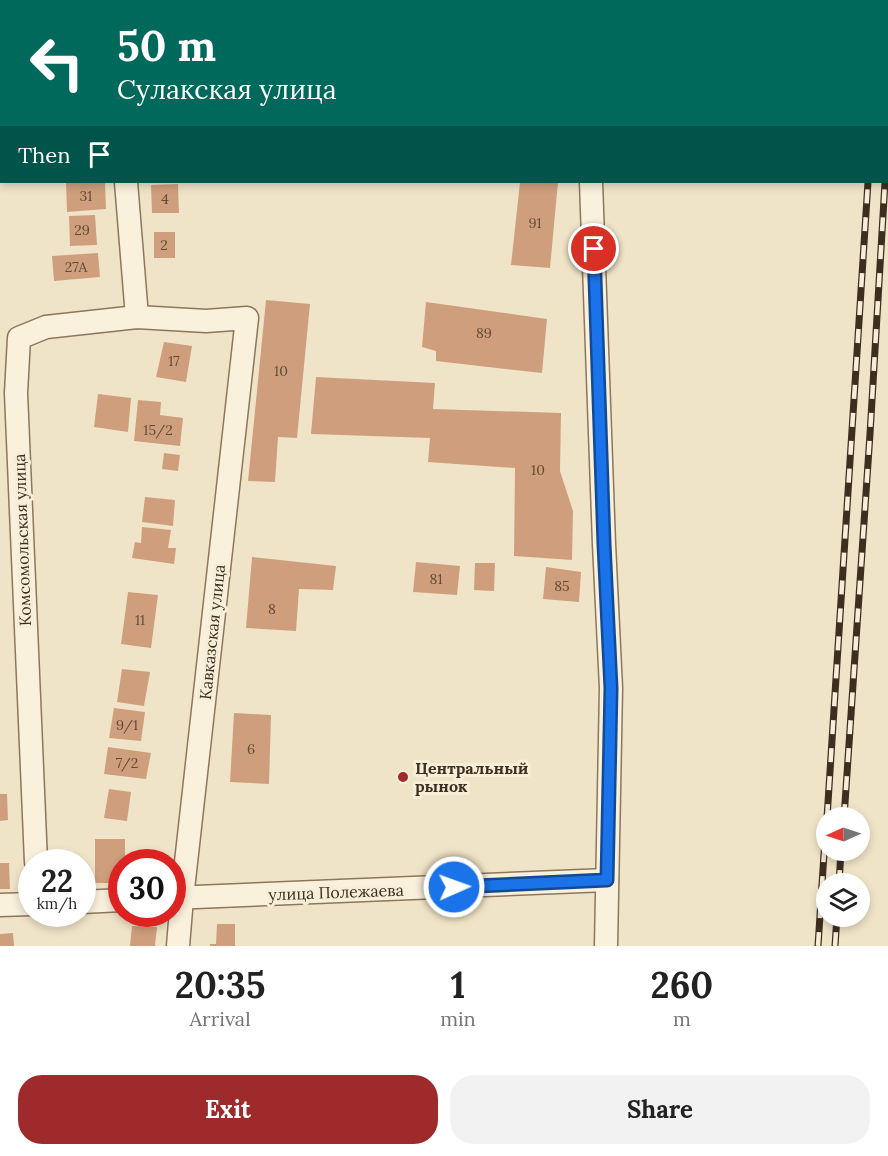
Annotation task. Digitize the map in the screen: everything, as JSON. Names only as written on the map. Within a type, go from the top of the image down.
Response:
[{"type":"street","points":[[126,183],[137,317]]},
{"type":"street","points":[[591,183],[611,688],[606,946]]},
{"type":"street","name":"Комсомольская улица","points":[[35,849],[15,393],[10,338],[46,327],[137,317],[206,321],[247,318]]},
{"type":"street","name":"Кавказская улица","points":[[183,849],[247,318]]},
{"type":"street","name":"улица Полежаева","points":[[186,898],[607,880]]},
{"type":"street","points":[[0,905],[18,904]]},
{"type":"street","name":"Кавказская улица","points":[[178,927],[178,946]]},
{"type":"building","points":[[66,183],[105,183],[106,209],[67,212]]},
{"type":"building","points":[[520,183],[558,183],[550,268],[511,265]]},
{"type":"building","points":[[178,184],[179,213],[152,213],[151,185]]},
{"type":"building","points":[[95,215],[97,245],[70,246],[69,216]]},
{"type":"building","points":[[154,232],[175,232],[175,258],[154,258]]},
{"type":"building","points":[[98,253],[100,277],[54,281],[52,256]]},
{"type":"building","points":[[266,300],[310,304],[297,438],[278,437],[275,482],[248,481]]},
{"type":"building","points":[[426,302],[547,319],[542,373],[436,361],[436,351],[422,347]]},
{"type":"building","points":[[164,342],[192,346],[186,382],[156,377]]},
{"type":"building","points":[[316,377],[435,383],[433,409],[561,413],[560,471],[573,511],[572,560],[514,556],[515,468],[428,462],[430,438],[311,434]]},
{"type":"building","points":[[98,394],[131,398],[128,432],[94,427]]},
{"type":"building","points":[[138,400],[161,402],[160,415],[183,418],[180,446],[134,441]]},
{"type":"building","points":[[164,453],[180,455],[178,471],[162,469]]},
{"type":"building","points":[[145,497],[175,500],[173,526],[142,522]]},
{"type":"building","points":[[142,527],[171,530],[168,548],[176,548],[174,564],[132,558],[135,542],[141,543]]},
{"type":"building","points":[[252,557],[336,566],[333,590],[299,589],[296,631],[246,628]]},
{"type":"building","points":[[416,562],[460,566],[457,595],[413,592]]},
{"type":"building","points":[[475,563],[495,563],[494,591],[474,590]]},
{"type":"building","points":[[546,567],[581,572],[579,602],[543,599]]},
{"type":"building","points":[[128,592],[158,595],[151,648],[121,644]]},
{"type":"building","points":[[122,669],[150,672],[144,706],[117,702]]},
{"type":"building","points":[[114,708],[145,712],[141,741],[109,738]]},
{"type":"building","points":[[234,713],[271,715],[269,784],[230,782]]},
{"type":"building","points":[[108,747],[151,753],[146,779],[104,774]]},
{"type":"building","points":[[109,789],[131,792],[127,821],[104,818]]},
{"type":"building","points":[[0,794],[7,794],[8,820],[0,821]]},
{"type":"building","points":[[95,839],[125,839],[125,849],[108,849],[108,883],[96,883]]},
{"type":"building","points":[[0,863],[9,863],[10,889],[0,889]]},
{"type":"building","points":[[217,924],[235,924],[235,946],[210,946],[210,944],[216,944]]},
{"type":"building","points":[[132,927],[157,927],[155,946],[130,946]]},
{"type":"building","points":[[13,933],[14,946],[0,946],[0,934]]},
{"type":"railway","points":[[828,807],[868,183]]},
{"type":"railway","points":[[845,807],[885,183]]},
{"type":"railway","points":[[818,946],[824,861]]},
{"type":"railway","points":[[840,861],[840,873]]},
{"type":"railway","points":[[835,946],[836,927]]},
{"type":"place","name":"Центральный рынок","points":[[403,777]]},
{"type":"route","points":[[454,887],[607,880],[611,688],[594,249]]}]
